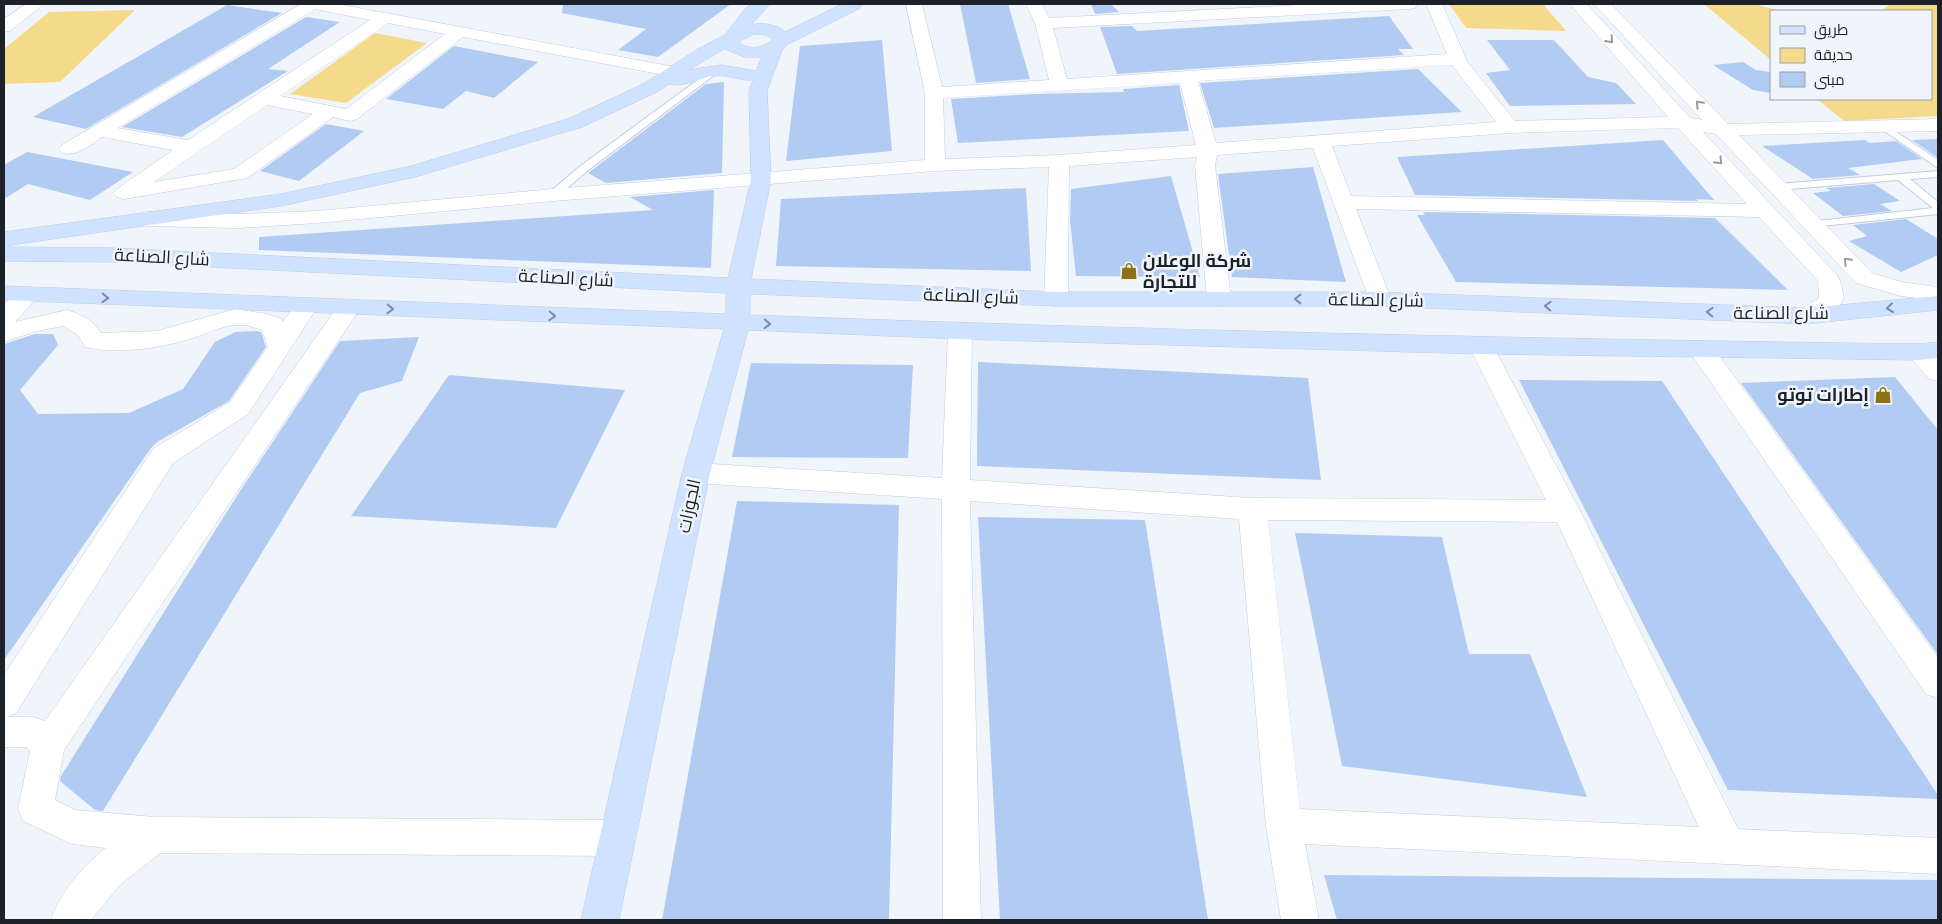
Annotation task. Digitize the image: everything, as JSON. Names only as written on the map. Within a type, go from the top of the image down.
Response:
[{"type":"street","points":[[4,27],[36,4]]},
{"type":"street","points":[[69,149],[312,4],[675,72]]},
{"type":"street","points":[[760,29],[772,4]]},
{"type":"street","points":[[4,239],[281,200],[415,171],[574,122],[709,62],[736,42],[747,30],[760,29],[834,4]]},
{"type":"street","points":[[736,42],[758,52],[778,44],[854,4]]},
{"type":"street","points":[[914,4],[934,92],[935,165]]},
{"type":"street","points":[[1034,4],[1043,23],[1059,84]]},
{"type":"street","points":[[1137,4],[1152,17]]},
{"type":"street","points":[[1043,23],[1152,17],[1262,7],[1409,4]]},
{"type":"street","points":[[1434,4],[1458,59],[1510,127]]},
{"type":"street","points":[[1578,4],[1683,122],[1829,280],[1831,302],[1806,316]]},
{"type":"street","points":[[1610,6],[1864,278],[1893,288],[1938,294]]},
{"type":"street","points":[[736,42],[756,8]]},
{"type":"street","points":[[650,88],[675,72],[709,62],[756,8]]},
{"type":"street","points":[[330,111],[240,174],[124,193],[385,18]]},
{"type":"street","points":[[754,83],[778,44],[777,33],[760,29]]},
{"type":"street","points":[[264,99],[350,115],[459,32]]},
{"type":"street","points":[[736,42],[754,83]]},
{"type":"street","points":[[934,92],[1458,59]]},
{"type":"street","points":[[709,62],[754,83]]},
{"type":"street","points":[[1186,76],[1208,151],[1205,165],[1219,299]]},
{"type":"street","name":"الجوزات","points":[[600,920],[696,473],[738,323],[738,286],[761,180],[754,83]]},
{"type":"street","points":[[147,219],[238,221],[317,217],[552,195],[935,165],[1059,161],[1510,127],[1683,122],[1724,130],[1886,128],[1938,125]]},
{"type":"street","points":[[100,131],[191,147]]},
{"type":"street","points":[[1320,140],[1379,299]]},
{"type":"street","points":[[1056,299],[1059,161]]},
{"type":"street","points":[[1343,202],[1765,211]]},
{"type":"street","name":"شارع الصناعة","points":[[4,254],[112,254],[738,286],[1056,299],[1379,299],[1806,316],[1938,303]]},
{"type":"street","name":"شارع الصناعة","points":[[4,294],[28,294],[66,307],[233,310],[306,306],[960,331],[1481,346],[1928,351]]},
{"type":"street","points":[[4,319],[28,294]]},
{"type":"street","points":[[4,703],[162,456],[239,408],[306,306]]},
{"type":"street","points":[[4,334],[33,324],[66,307],[87,330],[94,341],[132,342],[177,334],[233,310],[273,325],[280,347]]},
{"type":"street","points":[[348,308],[48,745],[36,810],[72,827],[154,835],[618,838]]},
{"type":"street","points":[[960,331],[956,490],[962,920]]},
{"type":"street","points":[[1481,346],[1566,511],[1727,846]]},
{"type":"street","points":[[1700,349],[1938,684]]},
{"type":"street","points":[[1928,351],[1938,373]]},
{"type":"street","points":[[696,473],[1252,509],[1566,511]]},
{"type":"street","points":[[1252,509],[1284,826],[1300,920]]},
{"type":"street","points":[[4,732],[33,732],[48,745]]},
{"type":"street","points":[[1284,826],[1938,856]]},
{"type":"street","points":[[70,920],[78,904],[113,864],[154,835]]},
{"type":"lane","points":[[552,195],[709,62]]},
{"type":"lane","points":[[1886,128],[1938,166]]},
{"type":"lane","points":[[1777,187],[1938,174]]},
{"type":"lane","points":[[1900,177],[1938,207]]},
{"type":"lane","points":[[1812,224],[1938,211]]},
{"type":"green space","points":[[1449,4],[1543,4],[1566,31],[1466,28]]},
{"type":"green space","points":[[1704,4],[1754,4],[1777,10],[1770,10],[1770,59]]},
{"type":"green space","points":[[1890,4],[1938,4],[1938,116],[1844,121],[1818,100],[1932,100],[1932,10],[1883,10]]},
{"type":"green space","points":[[135,10],[60,82],[4,84],[4,49],[49,12]]},
{"type":"green space","points":[[375,33],[427,43],[346,103],[290,94]]},
{"type":"building","points":[[563,4],[731,4],[658,57],[618,50],[646,29],[562,13]]},
{"type":"building","points":[[960,4],[1008,4],[1030,79],[976,83]]},
{"type":"building","points":[[1091,4],[1111,4],[1119,12],[1095,14]]},
{"type":"building","points":[[227,5],[282,13],[86,129],[33,117]]},
{"type":"building","points":[[1389,16],[1413,49],[1398,49],[1404,55],[1117,74],[1100,27],[1132,26],[1137,31]]},
{"type":"building","points":[[306,17],[340,22],[268,69],[288,71],[182,137],[122,127]]},
{"type":"building","points":[[882,40],[892,151],[786,161],[800,46]]},
{"type":"building","points":[[1487,40],[1554,40],[1588,77],[1616,83],[1636,104],[1510,106],[1486,73],[1510,70]]},
{"type":"building","points":[[454,46],[538,62],[494,98],[466,91],[443,109],[386,99]]},
{"type":"building","points":[[1743,62],[1756,70],[1770,72],[1770,93],[1753,90],[1713,65]]},
{"type":"building","points":[[1418,69],[1462,112],[1214,128],[1200,83]]},
{"type":"building","points":[[724,82],[722,173],[606,183],[588,173],[706,84]]},
{"type":"building","points":[[1179,85],[1189,131],[958,143],[951,99],[1034,94],[1124,92],[1123,89]]},
{"type":"building","points":[[326,124],[364,131],[299,181],[260,171]]},
{"type":"building","points":[[1938,139],[1938,158],[1912,140]]},
{"type":"building","points":[[1663,140],[1714,200],[1415,195],[1397,157]]},
{"type":"building","points":[[1865,140],[1870,143],[1896,141],[1922,159],[1848,168],[1860,175],[1813,179],[1762,146]]},
{"type":"building","points":[[27,152],[133,172],[90,200],[28,184],[4,199],[4,165]]},
{"type":"building","points":[[1313,167],[1346,282],[1232,277],[1218,174]]},
{"type":"building","points":[[1171,176],[1200,277],[1076,276],[1070,220],[1071,189]]},
{"type":"building","points":[[1874,184],[1900,201],[1880,204],[1892,211],[1843,216],[1813,193],[1831,191],[1826,188]]},
{"type":"building","points":[[1026,188],[1031,271],[776,266],[781,199]]},
{"type":"building","points":[[714,190],[711,268],[259,250],[259,237],[653,210],[630,197]]},
{"type":"building","points":[[1423,212],[1715,218],[1788,290],[1456,282],[1417,215],[1425,215]]},
{"type":"building","points":[[1906,219],[1938,239],[1938,255],[1901,272],[1849,241],[1867,236],[1853,225]]},
{"type":"building","points":[[235,332],[261,332],[266,347],[229,401],[157,442],[151,448],[4,660],[4,344],[35,334],[53,334],[58,345],[20,390],[38,414],[129,413],[183,389],[215,342]]},
{"type":"building","points":[[419,337],[402,381],[360,393],[103,811],[95,810],[60,781],[61,776],[240,491],[340,341]]},
{"type":"building","points":[[978,362],[1308,378],[1321,480],[977,466]]},
{"type":"building","points":[[751,363],[913,365],[908,458],[732,457]]},
{"type":"building","points":[[449,375],[625,390],[556,528],[351,516]]},
{"type":"building","points":[[1895,377],[1938,430],[1938,655],[1741,383]]},
{"type":"building","points":[[1519,380],[1662,381],[1938,795],[1938,799],[1728,790]]},
{"type":"building","points":[[737,501],[899,505],[889,920],[662,920]]},
{"type":"building","points":[[978,517],[1145,520],[1208,920],[1000,920]]},
{"type":"building","points":[[1295,533],[1442,537],[1469,654],[1530,654],[1587,797],[1342,766]]},
{"type":"building","points":[[1324,875],[1938,880],[1938,920],[1337,920]]},
{"type":"place","name":"شركة الوعلان للتجارة","points":[[1129,271]]},
{"type":"place","name":"إطارات توتو","points":[[1883,395]]}]
